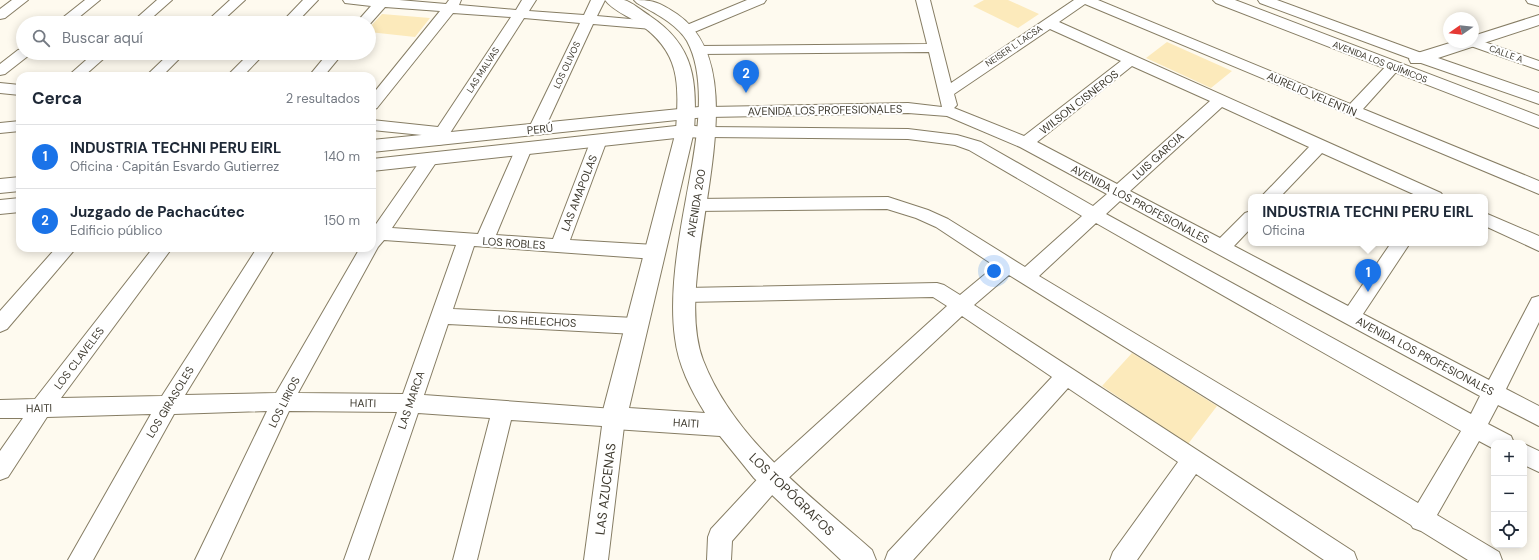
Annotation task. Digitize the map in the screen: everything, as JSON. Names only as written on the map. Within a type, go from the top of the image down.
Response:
[{"type":"main road","points":[[613,0],[652,25],[674,45],[680,59],[686,88],[686,122],[655,252],[635,326],[614,418]]},
{"type":"main road","name":"AVENIDA 200","points":[[642,0],[687,30],[698,50],[706,78],[709,112],[695,205],[684,295],[684,324],[691,357],[705,392],[725,425]]},
{"type":"main road","name":"AVENIDA LOS QUÍMICOS","points":[[1221,0],[1539,122]]},
{"type":"main road","points":[[1479,40],[1535,23]]},
{"type":"main road","points":[[1393,67],[1453,48]]},
{"type":"main road","points":[[1422,58],[1539,99]]},
{"type":"main road","name":"PERÚ","points":[[376,165],[599,140],[686,122],[709,112]]},
{"type":"main road","name":"PERÚ","points":[[376,145],[440,136],[686,122],[707,132]]},
{"type":"main road","points":[[0,186],[16,184]]},
{"type":"main road","name":"HAITI","points":[[614,418],[725,425]]},
{"type":"main road","name":"LOS TOPÓGRAFOS","points":[[725,425],[773,478],[862,560]]},
{"type":"street","points":[[0,15],[21,0]]},
{"type":"street","points":[[72,16],[93,0]]},
{"type":"street","points":[[147,16],[166,0]]},
{"type":"street","points":[[220,16],[238,0]]},
{"type":"street","points":[[295,16],[312,0]]},
{"type":"street","points":[[350,0],[452,4],[520,14],[652,25]]},
{"type":"street","name":"LAS MALVAS","points":[[440,136],[529,0]]},
{"type":"street","name":"LOS OLIVOS","points":[[536,130],[598,0]]},
{"type":"street","points":[[687,30],[759,0]]},
{"type":"street","points":[[923,0],[950,112]]},
{"type":"street","name":"NEISER L LACSA","points":[[946,93],[1083,0]]},
{"type":"street","name":"AURELIO VELENTIN","points":[[1086,0],[1539,188]]},
{"type":"street","points":[[1113,11],[1127,0]]},
{"type":"street","points":[[1265,0],[1422,58]]},
{"type":"street","points":[[1533,0],[1539,2]]},
{"type":"street","points":[[369,16],[383,1]]},
{"type":"street","points":[[376,100],[452,4]]},
{"type":"street","points":[[1049,23],[1427,194]]},
{"type":"street","name":"CALLE A","points":[[1479,45],[1539,66]]},
{"type":"street","points":[[698,50],[935,48]]},
{"type":"street","points":[[0,71],[16,58]]},
{"type":"street","points":[[80,72],[94,60]]},
{"type":"street","points":[[157,72],[170,60]]},
{"type":"street","points":[[238,72],[251,60]]},
{"type":"street","points":[[319,72],[330,60]]},
{"type":"street","name":"WILSON CISNEROS","points":[[1026,143],[1131,60]]},
{"type":"street","points":[[1352,111],[1393,67]]},
{"type":"street","points":[[0,88],[16,90]]},
{"type":"street","name":"LUIS GARCIA","points":[[1026,277],[1220,100]]},
{"type":"street","name":"AVENIDA LOS PROFESIONALES","points":[[709,112],[908,108],[950,112],[1026,143],[1539,416]]},
{"type":"street","points":[[0,128],[16,126]]},
{"type":"street","points":[[376,126],[440,136]]},
{"type":"street","name":"AVENIDA LOS PROFESIONALES","points":[[707,132],[908,134],[957,140],[975,146],[1497,440]]},
{"type":"street","name":"LAS AMAPOLAS","points":[[559,246],[599,140]]},
{"type":"street","points":[[1273,194],[1320,145]]},
{"type":"street","points":[[475,240],[524,148]]},
{"type":"street","name":"LOS LIRIOS","points":[[376,236],[431,158]]},
{"type":"street","points":[[695,205],[888,203],[942,222],[1008,266],[1421,520],[1490,560]]},
{"type":"street","points":[[1222,247],[1248,220]]},
{"type":"street","points":[[1488,220],[1539,244]]},
{"type":"street","name":"LOS ROBLES","points":[[376,240],[475,240],[655,252]]},
{"type":"street","name":"LAS MARCA","points":[[356,560],[440,316],[475,240]]},
{"type":"street","points":[[1351,316],[1399,246]]},
{"type":"street","points":[[0,324],[63,252]]},
{"type":"street","name":"LOS CLAVELES","points":[[0,470],[41,408],[160,252]]},
{"type":"street","name":"LOS GIRASOLES","points":[[80,560],[168,405],[264,252]]},
{"type":"street","name":"LOS LIRIOS","points":[[207,560],[282,402],[366,252]]},
{"type":"street","points":[[719,560],[720,537],[773,478],[961,305],[1008,266]]},
{"type":"street","points":[[684,295],[937,290],[1194,459],[1335,557]]},
{"type":"street","points":[[1421,520],[1475,428],[1539,303]]},
{"type":"street","name":"LOS HELECHOS","points":[[440,316],[635,326]]},
{"type":"street","points":[[897,560],[1066,375]]},
{"type":"street","name":"HAITI","points":[[0,409],[282,402],[410,403],[614,418]]},
{"type":"street","points":[[465,560],[503,410]]},
{"type":"street","name":"LAS AZUCENAS","points":[[596,560],[614,418]]},
{"type":"street","points":[[1527,456],[1539,462]]},
{"type":"street","points":[[1122,560],[1194,459]]},
{"type":"shaded area","points":[[984,0],[1008,0],[1039,14],[1018,28],[973,6]]},
{"type":"shaded area","points":[[382,14],[430,18],[415,37],[376,33],[376,20]]},
{"type":"shaded area","points":[[1167,42],[1232,71],[1211,88],[1146,58]]},
{"type":"shaded area","points":[[1132,353],[1217,406],[1188,444],[1102,386]]},
{"type":"place","name":"Juzgado de Pachacútec","points":[[746,93]]},
{"type":"place","name":"INDUSTRIA TECHNI PERU EIRL","points":[[1368,292]]}]
